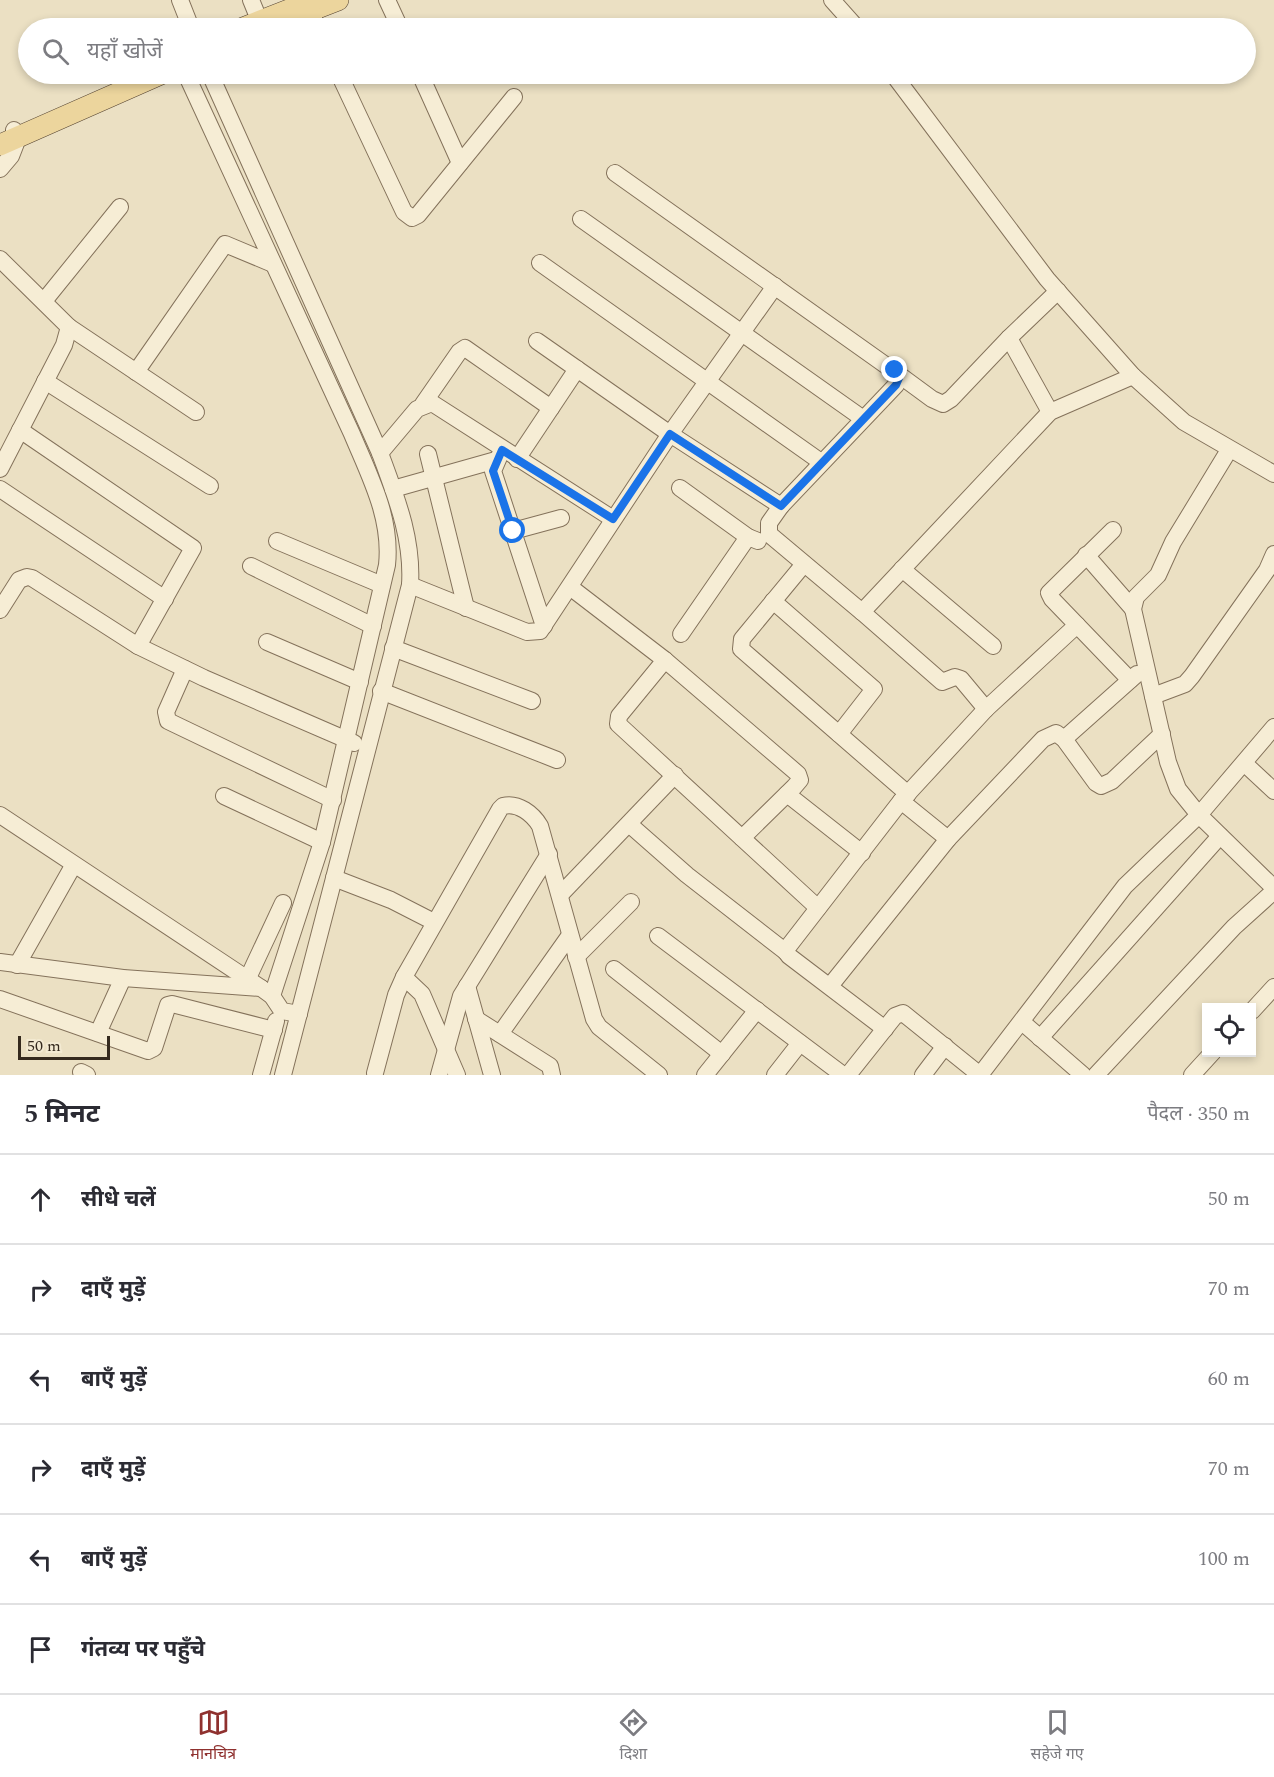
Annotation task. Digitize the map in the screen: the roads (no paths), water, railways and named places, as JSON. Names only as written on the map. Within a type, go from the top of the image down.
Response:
[{"type":"main road","points":[[292,18],[314,13],[338,0]]},
{"type":"main road","points":[[8,136],[117,84]]},
{"type":"main road","points":[[8,136],[136,84]]},
{"type":"street","points":[[180,0],[187,18]]},
{"type":"street","points":[[251,0],[255,18]]},
{"type":"street","points":[[387,0],[395,18]]},
{"type":"street","points":[[832,0],[848,18]]},
{"type":"street","points":[[191,84],[273,264],[307,312],[380,453],[408,542],[410,585],[381,691],[333,800],[277,1002],[283,1075]]},
{"type":"street","points":[[214,84],[307,312],[384,514],[389,546],[360,682],[357,744],[334,878],[277,1002]]},
{"type":"street","points":[[344,84],[406,216],[412,218],[418,215],[514,97]]},
{"type":"street","points":[[424,84],[460,163]]},
{"type":"street","points":[[901,84],[1058,291],[1133,376],[1184,422],[1274,474]]},
{"type":"street","points":[[0,169],[11,156],[8,136]]},
{"type":"street","points":[[615,173],[932,399],[943,404],[951,399],[1058,291]]},
{"type":"street","points":[[44,301],[120,207]]},
{"type":"street","points":[[581,219],[862,418]]},
{"type":"street","points":[[136,372],[225,244],[273,264]]},
{"type":"street","points":[[0,259],[69,327],[196,412]]},
{"type":"street","points":[[540,263],[821,462]]},
{"type":"street","points":[[410,585],[527,632],[540,631],[670,434],[775,286]]},
{"type":"street","points":[[0,469],[68,336],[69,327]]},
{"type":"street","points":[[1009,338],[1050,412]]},
{"type":"street","points":[[537,341],[670,434],[781,506]]},
{"type":"street","points":[[380,453],[423,404],[459,352],[465,348],[551,408]]},
{"type":"street","points":[[517,459],[577,369]]},
{"type":"street","points":[[680,488],[748,537],[759,541],[781,506],[862,418],[896,385],[898,374]]},
{"type":"street","points":[[862,612],[1050,412],[1133,376]]},
{"type":"street","points":[[45,381],[210,486]]},
{"type":"street","points":[[423,404],[432,403],[441,408],[499,455],[517,459],[613,519]]},
{"type":"street","points":[[20,430],[191,544],[192,552],[138,646]]},
{"type":"street","points":[[1096,1075],[1234,927],[1274,890],[1185,800],[1175,783],[1133,609],[1136,597],[1158,575],[1173,542],[1229,450]]},
{"type":"street","points":[[428,454],[466,608]]},
{"type":"street","points":[[393,489],[499,455]]},
{"type":"street","points":[[499,455],[493,471],[544,626]]},
{"type":"street","points":[[0,489],[165,599]]},
{"type":"street","points":[[513,531],[561,518]]},
{"type":"street","points":[[768,529],[773,538],[942,682],[955,676],[961,679],[986,709]]},
{"type":"street","points":[[1113,530],[1050,593],[1052,599],[1130,680]]},
{"type":"street","points":[[681,634],[748,537]]},
{"type":"street","points":[[278,541],[382,585]]},
{"type":"street","points":[[1153,696],[1185,684],[1192,676],[1267,570],[1274,554]]},
{"type":"street","points":[[1086,555],[1133,609]]},
{"type":"street","points":[[804,564],[742,639],[741,649],[839,734],[948,839]]},
{"type":"street","points":[[251,566],[373,626]]},
{"type":"street","points":[[902,569],[993,646]]},
{"type":"street","points":[[0,610],[19,580],[27,577],[138,646],[357,744]]},
{"type":"street","points":[[570,586],[665,660],[795,769],[800,780],[742,837]]},
{"type":"street","points":[[773,602],[872,685],[873,693],[839,734]]},
{"type":"street","points":[[786,952],[904,797],[986,709],[1077,625]]},
{"type":"street","points":[[267,642],[360,682]]},
{"type":"street","points":[[393,648],[532,701]]},
{"type":"street","points":[[665,660],[617,720],[621,728],[819,908]]},
{"type":"street","points":[[1064,739],[1146,666]]},
{"type":"street","points":[[185,669],[166,712],[168,721],[333,800]]},
{"type":"street","points":[[381,691],[557,760]]},
{"type":"street","points":[[848,1075],[898,1013],[903,1013],[980,1075],[1125,886],[1199,815],[1245,764],[1274,727]]},
{"type":"street","points":[[830,986],[948,839],[1043,739],[1056,733],[1064,739],[1096,783],[1101,786],[1112,781],[1162,734]]},
{"type":"street","points":[[1245,764],[1274,791]]},
{"type":"street","points":[[560,895],[675,775]]},
{"type":"street","points":[[787,794],[862,853]]},
{"type":"street","points":[[224,796],[322,842]]},
{"type":"street","points":[[375,1073],[396,995],[404,977],[503,806],[512,804],[536,819],[549,854],[590,1008],[599,1027],[659,1075]]},
{"type":"street","points":[[0,815],[277,1002]]},
{"type":"street","points":[[629,824],[687,875],[885,1029]]},
{"type":"street","points":[[1040,1038],[1220,836]]},
{"type":"street","points":[[439,1075],[453,1018],[467,986],[549,854]]},
{"type":"street","points":[[73,866],[8,964],[123,978],[277,1002]]},
{"type":"street","points":[[334,878],[391,900],[434,922]]},
{"type":"street","points":[[576,957],[631,902]]},
{"type":"street","points":[[261,1075],[274,1030],[283,903]]},
{"type":"street","points":[[500,1034],[570,934]]},
{"type":"street","points":[[658,936],[843,1075]]},
{"type":"street","points":[[614,969],[722,1054]]},
{"type":"street","points":[[404,977],[422,994],[457,1075]]},
{"type":"street","points":[[98,1033],[123,978]]},
{"type":"street","points":[[467,986],[492,1075]]},
{"type":"street","points":[[1256,1006],[1274,987]]},
{"type":"street","points":[[0,999],[152,1050],[168,1005],[172,1004],[274,1030]]},
{"type":"street","points":[[705,1075],[757,1010]]},
{"type":"street","points":[[476,1019],[550,1066],[552,1075]]},
{"type":"street","points":[[1022,1022],[1083,1075]]},
{"type":"street","points":[[775,1075],[800,1043]]},
{"type":"street","points":[[923,1075],[945,1046]]},
{"type":"street","points":[[1192,1075],[1209,1057]]}]
